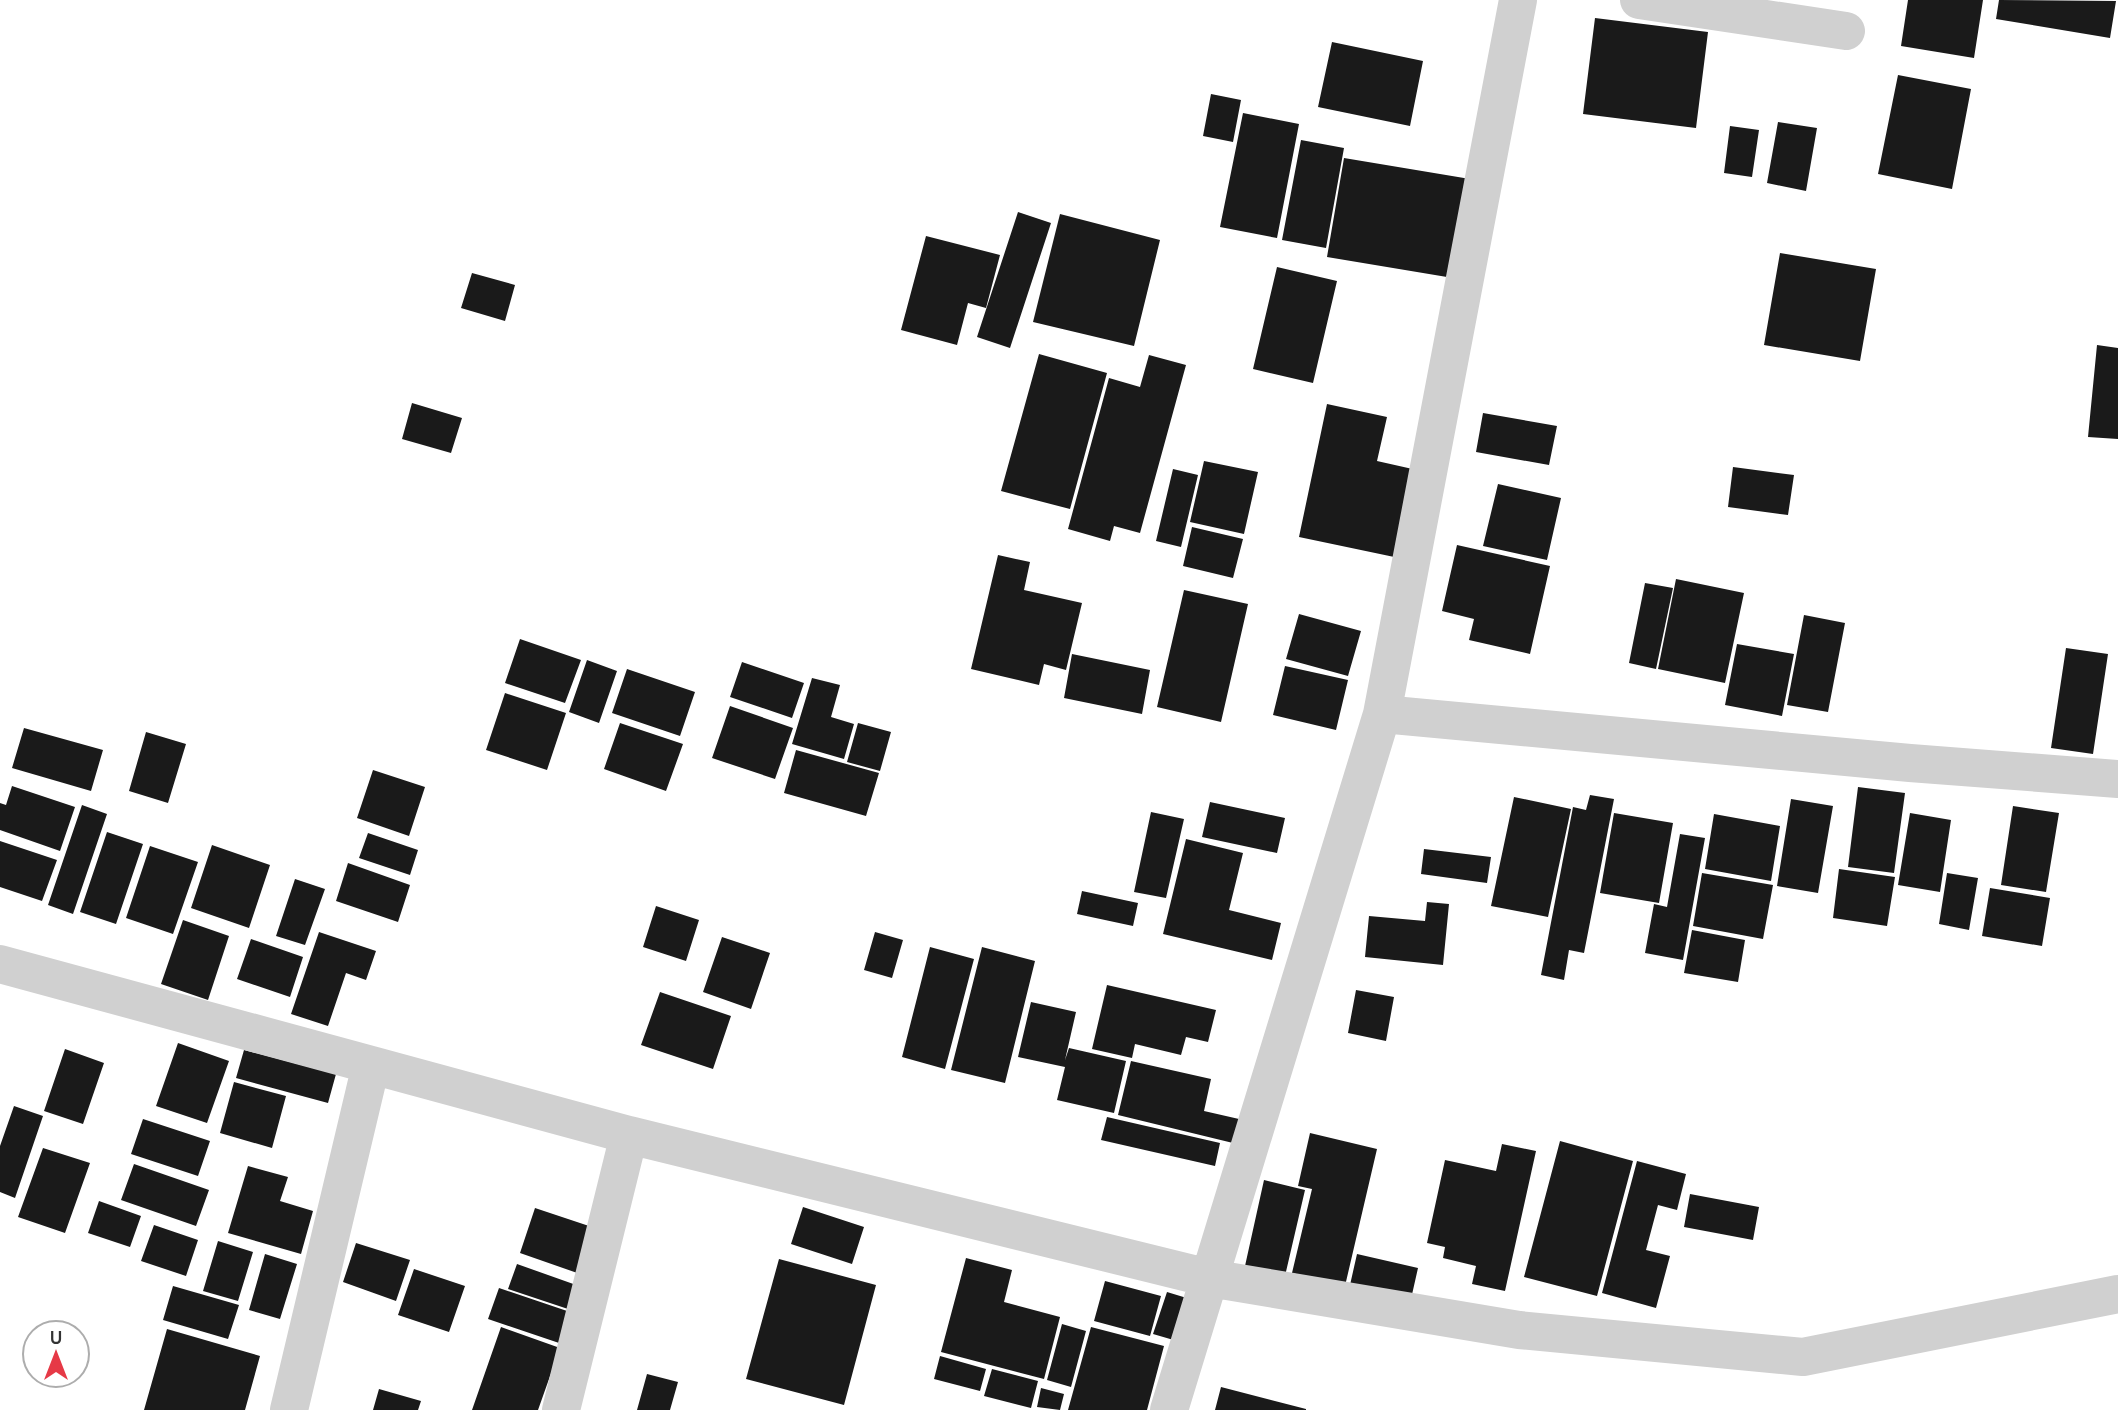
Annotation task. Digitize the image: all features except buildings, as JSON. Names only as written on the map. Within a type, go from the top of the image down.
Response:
[{"type":"street","points":[[1169,1410],[1382,714],[1518,0]]},
{"type":"street","points":[[1639,0],[1846,31]]},
{"type":"street","points":[[1382,714],[1910,763],[2118,779]]},
{"type":"street","points":[[0,964],[629,1135],[1209,1278],[1519,1330],[1803,1357],[2118,1294]]},
{"type":"street","points":[[289,1410],[371,1065]]},
{"type":"street","points":[[561,1410],[629,1135]]}]
